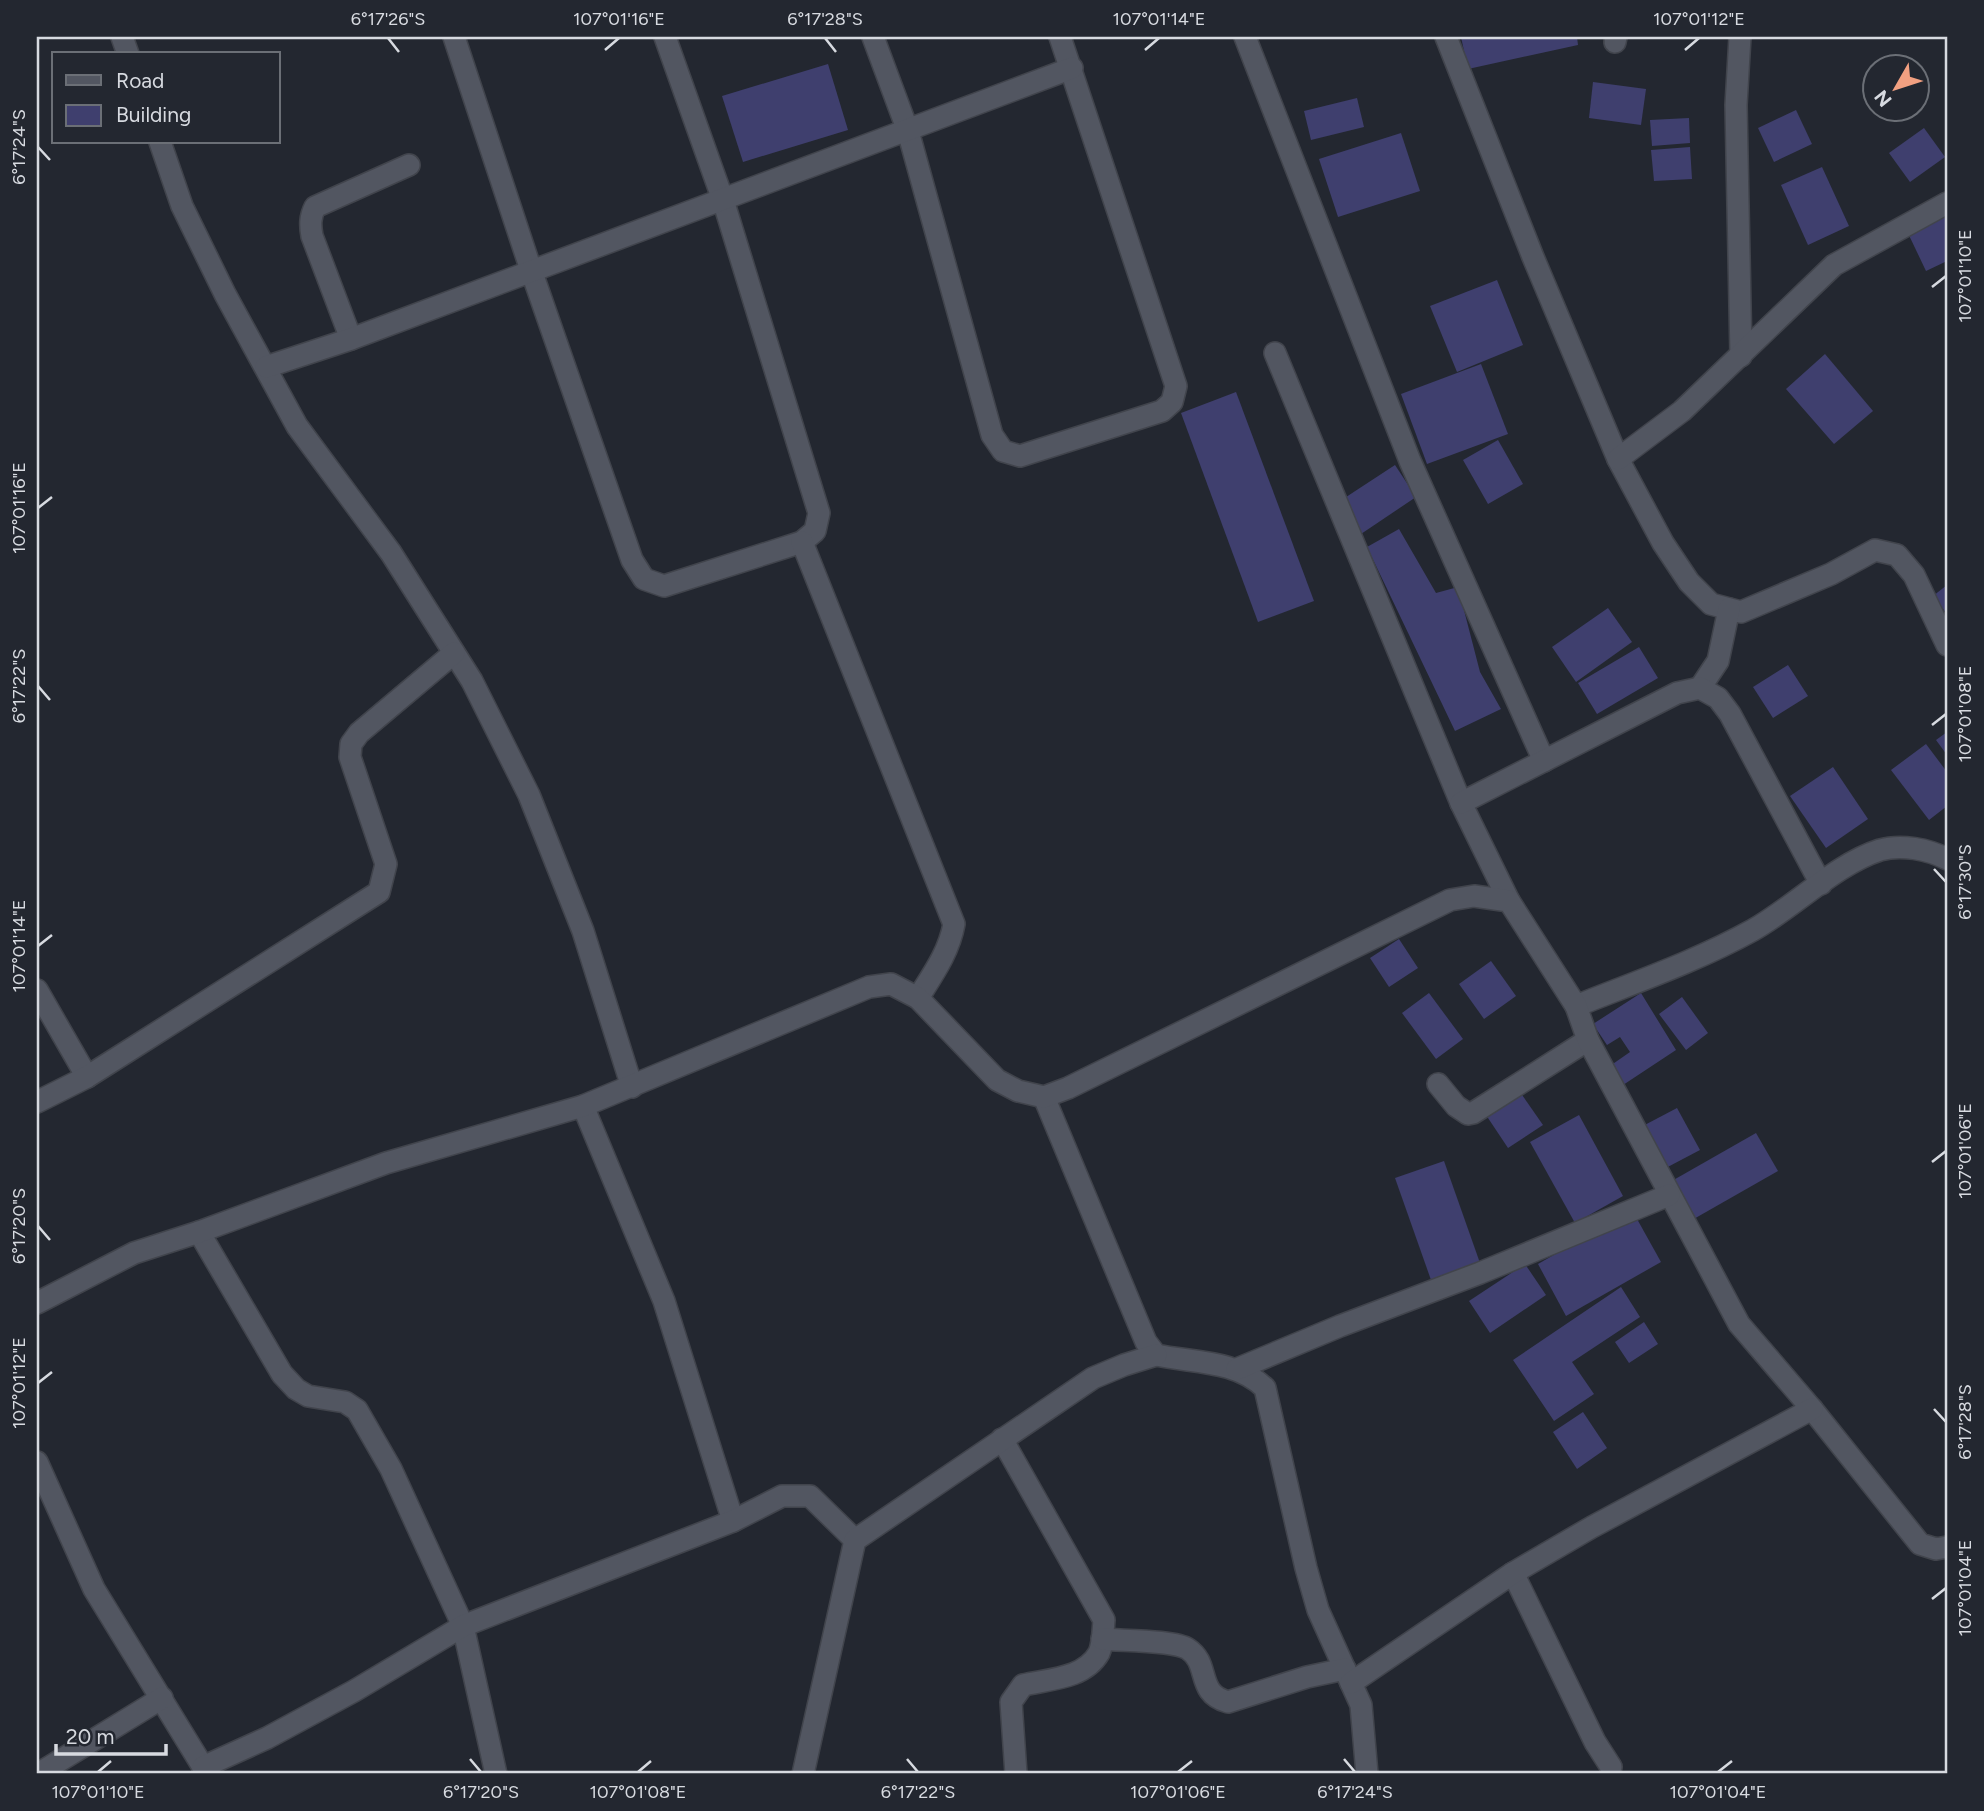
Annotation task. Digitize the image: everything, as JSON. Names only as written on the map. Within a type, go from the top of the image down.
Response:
[{"type":"street","points":[[454,37],[531,270],[632,560],[644,579],[664,586],[802,542],[815,531],[819,513],[723,200],[665,37]]},
{"type":"street","points":[[873,37],[908,131],[992,435],[1003,451],[1020,456],[1162,411],[1172,402],[1176,386],[1060,37]]},
{"type":"street","points":[[1245,37],[1410,461],[1544,761]]},
{"type":"street","points":[[1446,37],[1533,257],[1618,460],[1663,542],[1689,582],[1711,604],[1741,612],[1831,574],[1875,550],[1897,555],[1914,575],[1947,645]]},
{"type":"street","points":[[1740,37],[1736,105],[1741,356]]},
{"type":"street","points":[[266,367],[351,339],[1072,68]]},
{"type":"street","points":[[161,144],[182,206],[225,294],[297,426],[391,553],[472,681],[529,795],[583,931],[632,1087]]},
{"type":"street","points":[[351,339],[312,236],[312,214],[315,207],[409,165]]},
{"type":"street","points":[[1618,460],[1682,411],[1834,265],[1947,203]]},
{"type":"street","points":[[1275,353],[1461,803],[1509,901],[1576,1006],[1588,1040],[1739,1324],[1812,1409],[1920,1544],[1936,1549],[1947,1547]]},
{"type":"street","points":[[802,542],[954,924],[951,941],[918,999]]},
{"type":"street","points":[[1700,688],[1718,661],[1729,609]]},
{"type":"street","points":[[37,1102],[86,1077],[379,892],[386,864],[351,757],[351,744],[359,733],[454,653]]},
{"type":"street","points":[[1461,803],[1676,693],[1700,688],[1718,698],[1730,714],[1821,884]]},
{"type":"street","points":[[1576,1006],[1688,962],[1743,934],[1854,862],[1881,850],[1912,848],[1947,859]]},
{"type":"street","points":[[37,1303],[134,1253],[386,1163],[583,1106],[869,987],[891,984],[918,999],[997,1080],[1018,1091],[1044,1097],[1068,1088],[1450,900],[1474,896],[1509,901]]},
{"type":"street","points":[[37,990],[86,1077]]},
{"type":"street","points":[[1438,1084],[1456,1106],[1468,1114],[1473,1113],[1588,1040]]},
{"type":"street","points":[[1044,1097],[1146,1342],[1156,1355]]},
{"type":"street","points":[[583,1106],[663,1301],[733,1521]]},
{"type":"street","points":[[1237,1369],[1669,1195]]},
{"type":"street","points":[[199,1232],[282,1374],[296,1389],[308,1396],[345,1402],[357,1410],[391,1469],[463,1626],[496,1774]]},
{"type":"street","points":[[803,1774],[855,1540],[1093,1377],[1156,1355],[1237,1369],[1254,1377],[1265,1388],[1318,1610],[1361,1705],[1367,1774]]},
{"type":"street","points":[[1102,1639],[1175,1645],[1188,1649],[1200,1662],[1205,1685],[1216,1699],[1228,1702],[1307,1677],[1348,1676],[1592,1527],[1812,1409]]},
{"type":"street","points":[[1002,1439],[1104,1619],[1100,1651],[1089,1665],[1074,1674],[1023,1685],[1011,1702],[1016,1774]]},
{"type":"street","points":[[37,1462],[94,1589],[204,1771],[354,1691],[463,1626],[733,1521],[782,1496],[810,1496],[855,1540]]},
{"type":"street","points":[[1513,1573],[1595,1742],[1611,1767]]},
{"type":"street","points":[[38,1774],[162,1698]]},
{"type":"building","points":[[1461,37],[1577,37],[1578,45],[1468,69]]},
{"type":"building","points":[[828,64],[848,130],[743,162],[722,96]]},
{"type":"building","points":[[1593,82],[1646,89],[1641,125],[1589,118]]},
{"type":"building","points":[[1357,98],[1364,127],[1311,140],[1304,111]]},
{"type":"building","points":[[1796,110],[1812,144],[1774,162],[1758,128]]},
{"type":"building","points":[[1689,118],[1690,143],[1652,146],[1650,120]]},
{"type":"building","points":[[1924,128],[1945,157],[1910,182],[1889,153]]},
{"type":"building","points":[[1401,133],[1420,191],[1338,217],[1319,159]]},
{"type":"building","points":[[1690,147],[1692,179],[1654,181],[1651,150]]},
{"type":"building","points":[[1822,167],[1849,226],[1808,245],[1781,185]]},
{"type":"building","points":[[1944,212],[1947,219],[1947,261],[1926,271],[1906,229]]},
{"type":"building","points":[[1497,280],[1523,345],[1457,372],[1430,306]]},
{"type":"building","points":[[1825,354],[1873,411],[1834,444],[1786,389]]},
{"type":"building","points":[[1481,364],[1508,434],[1427,464],[1401,394]]},
{"type":"building","points":[[1236,392],[1314,601],[1258,622],[1181,413]]},
{"type":"building","points":[[1498,440],[1523,484],[1488,504],[1463,460]]},
{"type":"building","points":[[1395,465],[1416,497],[1361,534],[1340,501]]},
{"type":"building","points":[[1399,529],[1436,593],[1458,587],[1480,672],[1501,709],[1455,731],[1367,547]]},
{"type":"building","points":[[1947,585],[1947,614],[1933,596]]},
{"type":"building","points":[[1608,608],[1632,642],[1576,682],[1552,647]]},
{"type":"building","points":[[1639,647],[1658,678],[1597,714],[1578,683]]},
{"type":"building","points":[[1788,665],[1808,696],[1773,718],[1753,687]]},
{"type":"building","points":[[1947,732],[1947,755],[1936,740]]},
{"type":"building","points":[[1926,744],[1947,772],[1947,806],[1929,820],[1891,770]]},
{"type":"building","points":[[1833,767],[1868,819],[1826,848],[1790,796]]},
{"type":"building","points":[[1399,939],[1418,968],[1389,987],[1370,958]]},
{"type":"building","points":[[1491,961],[1516,996],[1484,1019],[1459,984]]},
{"type":"building","points":[[1429,993],[1463,1039],[1436,1059],[1402,1013]]},
{"type":"building","points":[[1641,993],[1676,1050],[1620,1087],[1607,1068],[1630,1052],[1620,1037],[1607,1045],[1593,1024]]},
{"type":"building","points":[[1682,997],[1708,1033],[1686,1050],[1659,1014]]},
{"type":"building","points":[[1520,1092],[1543,1125],[1508,1148],[1486,1115]]},
{"type":"building","points":[[1677,1108],[1700,1150],[1662,1170],[1639,1128]]},
{"type":"building","points":[[1579,1115],[1623,1196],[1575,1223],[1530,1142]]},
{"type":"building","points":[[1756,1133],[1778,1171],[1692,1220],[1670,1182]]},
{"type":"building","points":[[1444,1161],[1480,1263],[1431,1280],[1395,1178]]},
{"type":"building","points":[[1632,1210],[1661,1262],[1566,1316],[1538,1264]]},
{"type":"building","points":[[1525,1264],[1546,1295],[1490,1333],[1469,1301]]},
{"type":"building","points":[[1621,1287],[1640,1317],[1572,1362],[1594,1394],[1554,1421],[1513,1360]]},
{"type":"building","points":[[1644,1322],[1658,1344],[1629,1363],[1615,1342]]},
{"type":"building","points":[[1583,1412],[1607,1448],[1577,1469],[1553,1432]]}]
